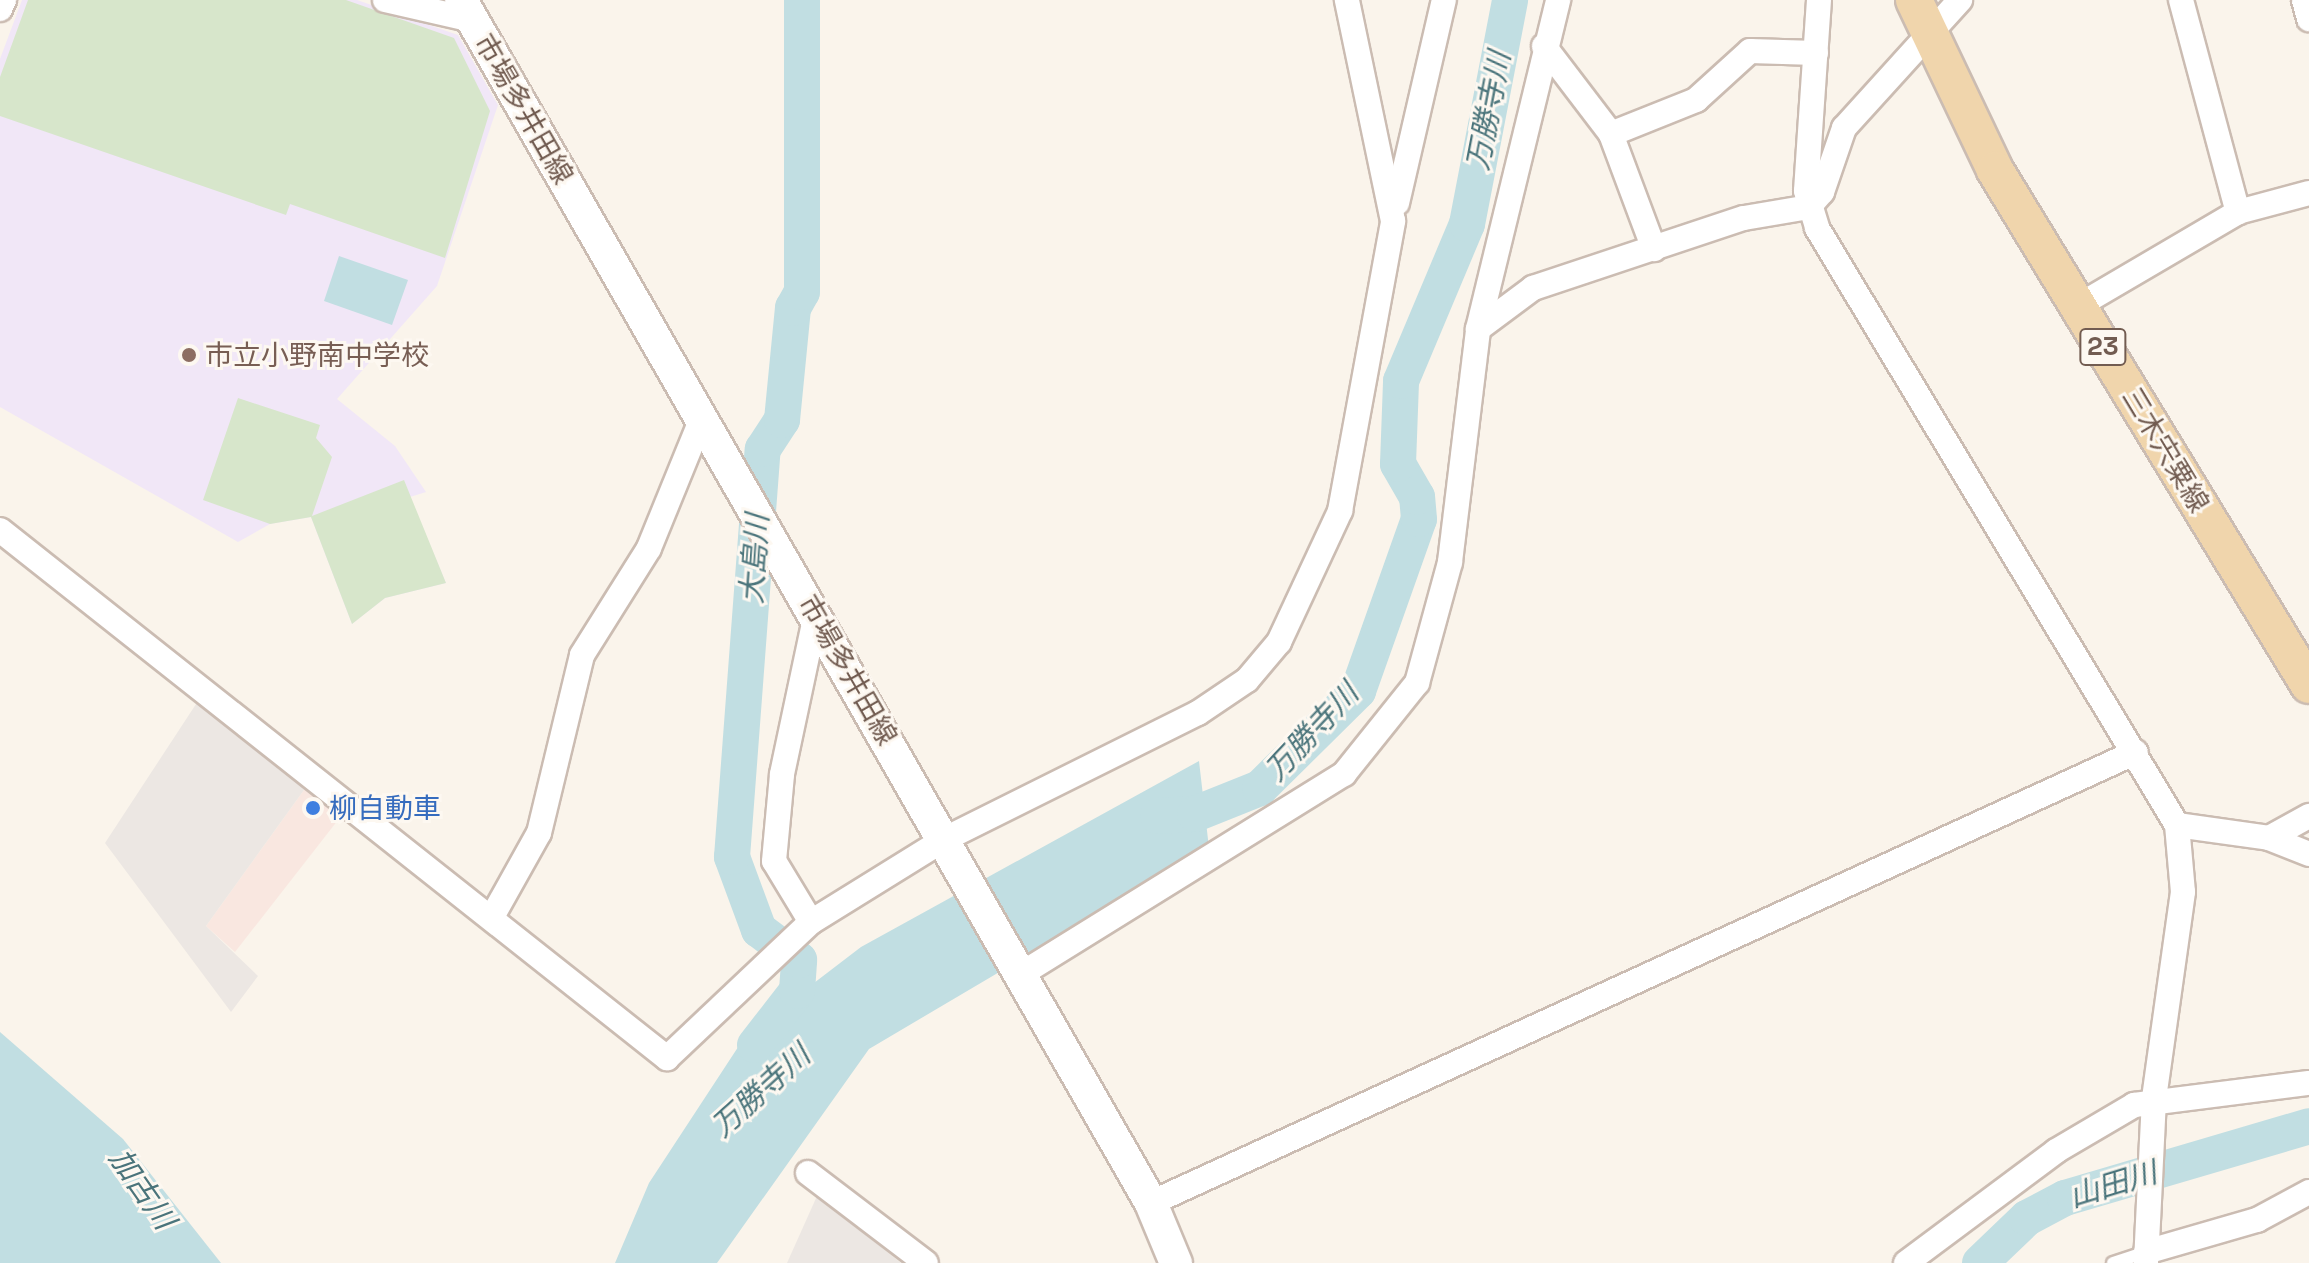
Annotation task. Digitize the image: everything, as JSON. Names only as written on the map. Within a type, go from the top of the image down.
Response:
[{"type":"main road","name":"三木宍粟線","points":[[1914,0],[1995,170],[2309,685]]},
{"type":"main road","name":"市場多井田線","points":[[466,10],[700,423],[816,614],[1014,968],[1151,1203],[1176,1263]]},
{"type":"street","points":[[0,9],[4,0]]},
{"type":"street","points":[[385,0],[466,10]]},
{"type":"street","points":[[1347,0],[1393,221]]},
{"type":"street","points":[[0,530],[667,1058],[811,922],[1198,713],[1247,680],[1279,642],[1340,511],[1393,221],[1444,0]]},
{"type":"street","points":[[1014,968],[1344,774],[1397,716],[1417,683],[1450,562],[1478,329],[1544,46],[1558,0]]},
{"type":"street","points":[[1819,0],[1809,207],[1959,468],[2136,752],[2177,825],[2183,892],[2154,1107],[2146,1251],[2257,1220],[2309,1192]]},
{"type":"street","points":[[1478,329],[1533,288],[1744,218],[1809,207],[1822,192],[1844,128],[1960,0]]},
{"type":"street","points":[[2181,0],[2238,212]]},
{"type":"street","points":[[2304,0],[2309,19]]},
{"type":"street","points":[[1544,46],[1611,134],[1654,249]]},
{"type":"street","points":[[1611,134],[1696,100],[1750,51],[1816,53]]},
{"type":"street","points":[[2078,306],[2238,212],[2309,193]]},
{"type":"street","points":[[492,917],[539,833],[582,655],[649,548],[700,423]]},
{"type":"street","points":[[811,922],[774,861],[782,774],[816,614]]},
{"type":"street","points":[[1151,1203],[2136,752]]},
{"type":"street","points":[[2269,838],[2309,816]]},
{"type":"street","points":[[2177,825],[2269,838],[2309,854]]},
{"type":"street","points":[[1906,1263],[2056,1151],[2154,1107],[2309,1083]]},
{"type":"street","points":[[808,1173],[926,1263]]},
{"type":"lane","points":[[2113,1263],[2146,1251]]},
{"type":"shaded area","name":"市立小野南中学校","points":[[22,0],[357,0],[458,35],[498,105],[437,286],[337,399],[395,446],[426,492],[410,497],[446,583],[385,598],[352,624],[311,517],[270,524],[238,542],[0,407],[0,59]]},
{"type":"shaded area","points":[[200,698],[309,783],[206,926],[258,976],[231,1012],[105,843]]},
{"type":"shaded area","points":[[309,783],[345,811],[235,952],[206,926]]},
{"type":"shaded area","points":[[817,1196],[901,1263],[787,1263]]},
{"type":"green space","points":[[28,0],[346,0],[454,38],[490,111],[445,258],[290,204],[286,215],[0,116],[0,77]]},
{"type":"green space","points":[[238,398],[320,425],[316,438],[332,457],[312,516],[404,480],[446,583],[385,598],[352,624],[311,517],[270,524],[203,500]]},
{"type":"water","points":[[339,256],[408,280],[392,325],[324,301]]},
{"type":"water","points":[[1199,761],[1209,848],[869,1049],[717,1263],[615,1263],[649,1183],[746,1035],[861,947]]},
{"type":"water","name":"加古川","points":[[0,1032],[123,1139],[221,1263],[0,1263]]},
{"type":"waterway","name":"大島川","points":[[755,1045],[797,991],[799,960],[759,930],[732,857],[763,449],[782,420],[793,308],[802,292],[802,0]]},
{"type":"waterway","name":"万勝寺川","points":[[1158,816],[1195,814],[1260,788],[1358,691],[1419,519],[1417,497],[1398,464],[1401,381],[1467,224],[1510,0]]},
{"type":"waterway","name":"山田川","points":[[1980,1263],[2027,1218],[2065,1198],[2309,1126]]},
{"type":"place","name":"市立小野南中学校","points":[[189,355]]},
{"type":"place","name":"柳自動車","points":[[313,808]]}]
